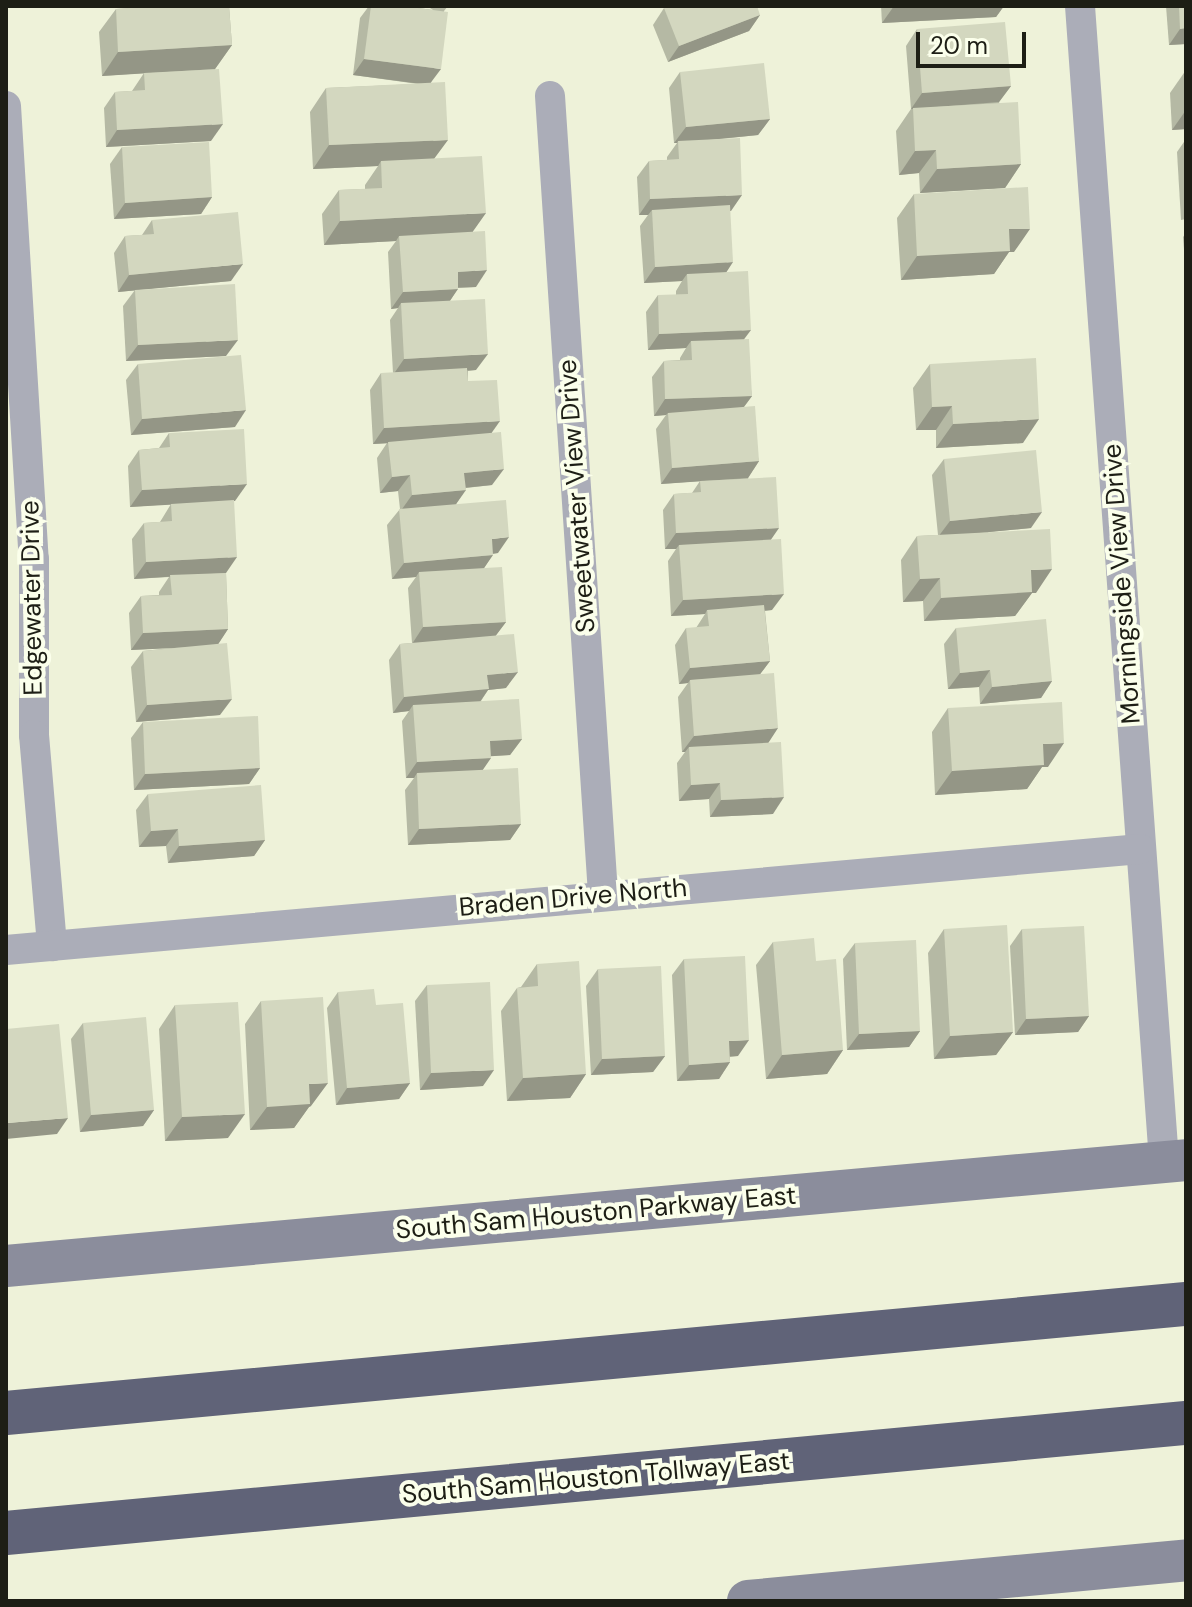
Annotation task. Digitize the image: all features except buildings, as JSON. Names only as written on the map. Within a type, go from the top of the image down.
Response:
[{"type":"highway","points":[[6,1413],[1186,1304]]},
{"type":"highway","name":"South Sam Houston Tollway East","points":[[6,1533],[1186,1423]]},
{"type":"main road","name":"South Sam Houston Parkway East","points":[[6,1266],[1175,1161]]},
{"type":"main road","points":[[748,1601],[1186,1560]]},
{"type":"street","name":"Morningside View Drive","points":[[1080,6],[1141,849],[1175,1161]]},
{"type":"street","name":"Sweetwater View Drive","points":[[550,96],[603,895]]},
{"type":"street","name":"Edgewater Drive","points":[[6,106],[34,559],[34,735],[52,946]]},
{"type":"street","name":"Braden Drive North","points":[[6,950],[1141,849]]}]
